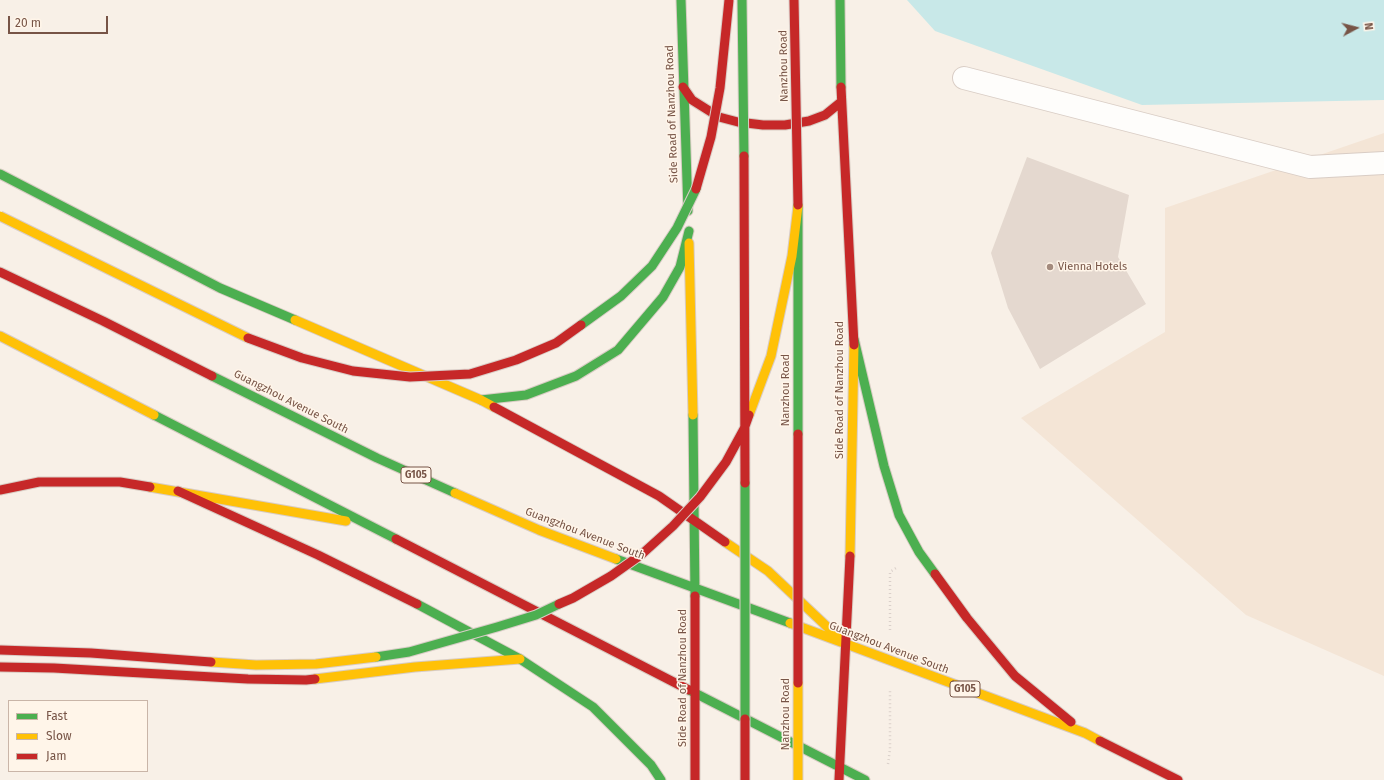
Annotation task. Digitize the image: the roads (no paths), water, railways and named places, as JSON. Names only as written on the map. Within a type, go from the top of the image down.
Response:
[{"type":"main road","name":"Side Road of Nanzhou Road","points":[[681,0],[689,231],[695,521],[695,780]]},
{"type":"main road","points":[[0,216],[246,337],[302,358],[353,372],[410,377],[470,374],[516,360],[556,343],[621,296],[652,266],[677,228],[697,186],[711,137],[720,88],[729,0]]},
{"type":"main road","points":[[742,0],[744,157],[745,780]]},
{"type":"main road","name":"Nanzhou Road","points":[[794,0],[798,206],[798,780]]},
{"type":"main road","name":"Side Road of Nanzhou Road","points":[[839,780],[851,524],[854,339],[841,102],[840,0]]},
{"type":"main road","points":[[683,87],[692,100],[703,108],[719,117],[738,122],[785,125],[809,121],[825,115],[841,102]]},
{"type":"main road","points":[[0,174],[220,288],[481,400],[659,496],[768,571],[846,644]]},
{"type":"main road","points":[[0,650],[91,653],[256,665],[316,664],[409,652],[529,617],[573,598],[611,576],[642,554],[673,526],[700,497],[726,462],[744,429],[770,356],[792,256],[798,206]]},
{"type":"main road","points":[[481,400],[526,395],[576,376],[618,350],[663,297],[680,267],[689,231]]},
{"type":"main road","name":"Guangzhou Avenue South","points":[[0,272],[103,321],[378,458],[539,530],[1085,733],[1178,780]]},
{"type":"main road","points":[[0,336],[865,780]]},
{"type":"main road","points":[[854,339],[888,480],[899,515],[919,552],[967,618],[1014,676],[1085,733]]},
{"type":"main road","points":[[0,490],[39,482],[120,482],[178,490],[369,525]]},
{"type":"main road","points":[[178,490],[318,555],[432,612],[520,659],[593,707],[651,765],[661,780]]},
{"type":"main road","points":[[0,667],[54,668],[248,679],[306,680],[415,667],[520,659]]},
{"type":"street","points":[[964,78],[1310,167],[1384,163]]},
{"type":"water","points":[[907,0],[1384,0],[1384,100],[1142,105],[935,31]]},
{"type":"place","name":"Vienna Hotels","points":[[1050,267]]}]
